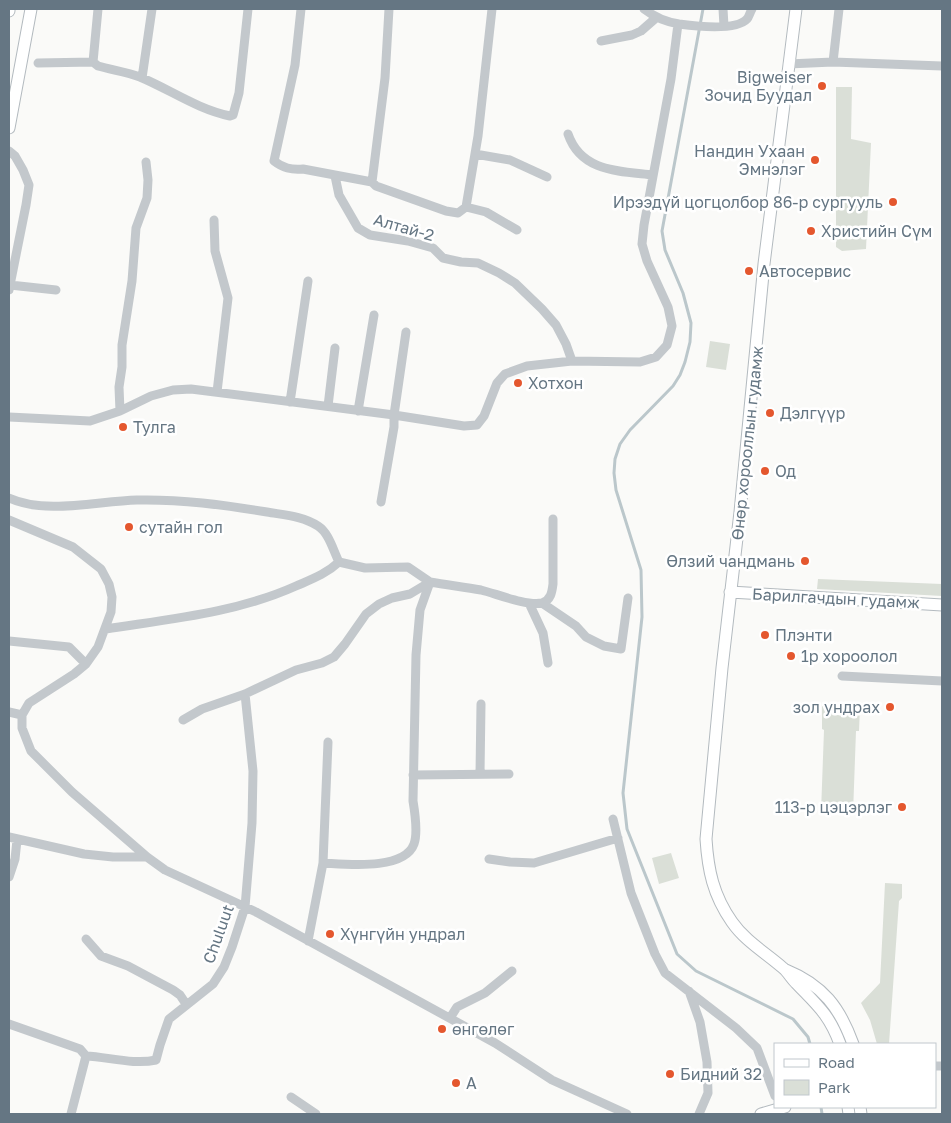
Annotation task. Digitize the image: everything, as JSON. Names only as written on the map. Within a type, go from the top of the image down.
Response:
[{"type":"main road","points":[[9,128],[30,9]]},
{"type":"main road","name":"Өнөр хорооллын гудамж","points":[[796,9],[766,254],[706,839],[708,865],[713,885],[732,923],[757,948],[784,969],[822,1010],[834,1029],[840,1043]]},
{"type":"main road","name":"Барилгачдын гудамж","points":[[730,592],[942,605]]},
{"type":"main road","name":"Өнөр хорооллын гудамж","points":[[784,969],[799,975],[819,989],[832,1002],[845,1023],[853,1043]]},
{"type":"main road","points":[[761,1114],[778,1108]]},
{"type":"street","points":[[94,62],[98,9]]},
{"type":"street","points":[[142,78],[152,9]]},
{"type":"street","points":[[38,63],[94,62],[98,66],[142,78],[196,105],[223,114],[233,115],[239,92],[248,9]]},
{"type":"street","name":"Алтай-2","points":[[301,9],[295,65],[274,161],[281,166],[294,170],[303,169],[372,182],[376,186],[458,214],[466,206]]},
{"type":"street","points":[[372,182],[385,78],[389,9]]},
{"type":"street","points":[[492,9],[475,154],[466,206],[486,212],[517,230]]},
{"type":"street","points":[[644,9],[657,17],[678,24],[721,26],[738,24],[748,19],[752,9]]},
{"type":"street","points":[[721,26],[723,9]]},
{"type":"street","points":[[833,62],[839,9]]},
{"type":"street","points":[[601,41],[632,35],[641,31],[657,17]]},
{"type":"street","points":[[9,417],[90,422],[120,411],[151,396],[173,390],[192,389],[464,426],[477,425],[484,416],[497,383],[505,374],[527,366],[572,360],[640,362],[656,357],[668,345],[672,326],[668,307],[642,244],[671,79],[678,24]]},
{"type":"street","points":[[788,64],[833,62],[942,66]]},
{"type":"street","points":[[568,134],[571,144],[585,160],[594,165],[653,175]]},
{"type":"street","points":[[9,151],[15,156],[24,170],[29,185],[9,288],[56,290]]},
{"type":"street","points":[[475,154],[510,160],[547,176]]},
{"type":"street","points":[[120,411],[119,387],[122,367],[122,345],[132,281],[136,228],[147,198],[146,162]]},
{"type":"street","name":"Алтай-2","points":[[335,176],[339,195],[358,228],[370,234],[433,248],[443,258],[478,263],[499,273],[515,283],[547,314],[556,325],[572,360]]},
{"type":"street","points":[[214,220],[215,251],[228,298],[217,392]]},
{"type":"street","points":[[290,402],[308,281]]},
{"type":"street","points":[[358,411],[374,315]]},
{"type":"street","points":[[380,502],[394,427],[394,415],[406,332]]},
{"type":"street","points":[[328,406],[335,348]]},
{"type":"street","points":[[9,498],[29,505],[54,506],[138,500],[219,504],[297,517],[318,526],[326,535],[339,562]]},
{"type":"street","points":[[542,603],[549,598],[553,584],[553,519]]},
{"type":"street","points":[[9,520],[73,547],[100,569],[109,584],[112,597],[111,612],[98,647],[86,664],[29,703],[22,715],[22,728],[31,751],[72,792],[146,857],[165,870],[256,912],[495,1043],[552,1080],[626,1114]]},
{"type":"street","points":[[339,562],[366,568],[408,567],[430,582],[482,590],[529,602],[542,603],[576,626],[586,637],[604,646],[622,649],[628,598]]},
{"type":"street","points":[[106,628],[229,609],[288,590],[328,572],[339,562]]},
{"type":"street","points":[[182,720],[202,709],[245,694],[296,670],[334,658],[366,614],[392,598],[410,594],[430,582]]},
{"type":"street","points":[[323,863],[370,865],[396,859],[406,854],[414,845],[416,821],[413,802],[413,775],[416,655],[420,610],[430,582]]},
{"type":"street","points":[[529,602],[543,633],[548,663]]},
{"type":"street","points":[[9,640],[69,647],[86,664]]},
{"type":"street","points":[[842,676],[942,681]]},
{"type":"street","name":"Chuluut","points":[[86,1056],[145,1063],[156,1060],[170,1019],[186,1004],[213,984],[224,967],[245,907],[252,823],[253,780],[245,694]]},
{"type":"street","points":[[480,774],[481,704]]},
{"type":"street","points":[[9,712],[22,715]]},
{"type":"street","points":[[308,941],[323,863],[328,742]]},
{"type":"street","points":[[413,775],[509,774]]},
{"type":"street","points":[[613,819],[631,893],[655,954],[665,972],[736,1028],[756,1048],[774,1093]]},
{"type":"street","points":[[9,877],[15,859],[13,838],[84,854],[113,858],[146,857]]},
{"type":"street","points":[[489,859],[534,863],[618,838]]},
{"type":"street","points":[[86,940],[101,956],[128,966],[173,990],[180,995],[186,1004]]},
{"type":"street","points":[[450,1018],[457,1006],[486,993],[512,970]]},
{"type":"street","points":[[688,991],[700,1022],[707,1062],[708,1093],[699,1114]]},
{"type":"street","points":[[9,1024],[80,1049],[86,1056],[71,1114]]},
{"type":"street","points":[[291,1097],[316,1114]]},
{"type":"green space","points":[[836,87],[852,87],[851,139],[871,143],[866,249],[842,251],[836,247]]},
{"type":"green space","points":[[710,341],[730,344],[726,370],[706,367]]},
{"type":"green space","points":[[818,579],[942,584],[942,596],[817,589]]},
{"type":"green space","points":[[822,706],[860,707],[859,731],[856,731],[853,814],[821,812],[824,730],[822,729]]},
{"type":"green space","points":[[671,853],[679,878],[659,884],[652,858]]},
{"type":"green space","points":[[885,883],[902,884],[902,898],[899,901],[889,1043],[877,1043],[870,1020],[861,1003],[880,983]]},
{"type":"waterway","points":[[703,9],[662,231],[665,250],[683,293],[691,323],[690,342],[680,375],[673,386],[630,430],[620,444],[615,459],[616,490],[641,570],[642,617],[623,793],[627,829],[677,954],[696,971],[793,1019],[808,1037],[810,1043]]},
{"type":"waterway","points":[[821,1108],[822,1114]]},
{"type":"place","name":"Bigweiser 3очид Буудал","points":[[822,86]]},
{"type":"place","name":"Нандин Ухаан Эмнэлэг","points":[[815,160]]},
{"type":"place","name":"Ирээдүй цогцолбор 86-р сургууль","points":[[893,202]]},
{"type":"place","name":"Христийн Сүм","points":[[811,231]]},
{"type":"place","name":"Автосервис","points":[[749,271]]},
{"type":"place","name":"Хотхон","points":[[518,383]]},
{"type":"place","name":"Дэлгүүр","points":[[770,413]]},
{"type":"place","name":"Тулга","points":[[123,427]]},
{"type":"place","name":"Од","points":[[765,471]]},
{"type":"place","name":"сутайн гол","points":[[129,527]]},
{"type":"place","name":"Өлзий чандмань","points":[[805,561]]},
{"type":"place","name":"Плэнти","points":[[765,635]]},
{"type":"place","name":"1р хороолол","points":[[791,656]]},
{"type":"place","name":"зол ундрах","points":[[890,707]]},
{"type":"place","name":"113-р цэцэрлэг","points":[[902,807]]},
{"type":"place","name":"Хүнгүйн ундрал","points":[[330,934]]},
{"type":"place","name":"өнгөлөг","points":[[442,1029]]},
{"type":"place","name":"Бидний 32","points":[[670,1074]]},
{"type":"place","name":"A","points":[[456,1083]]}]
